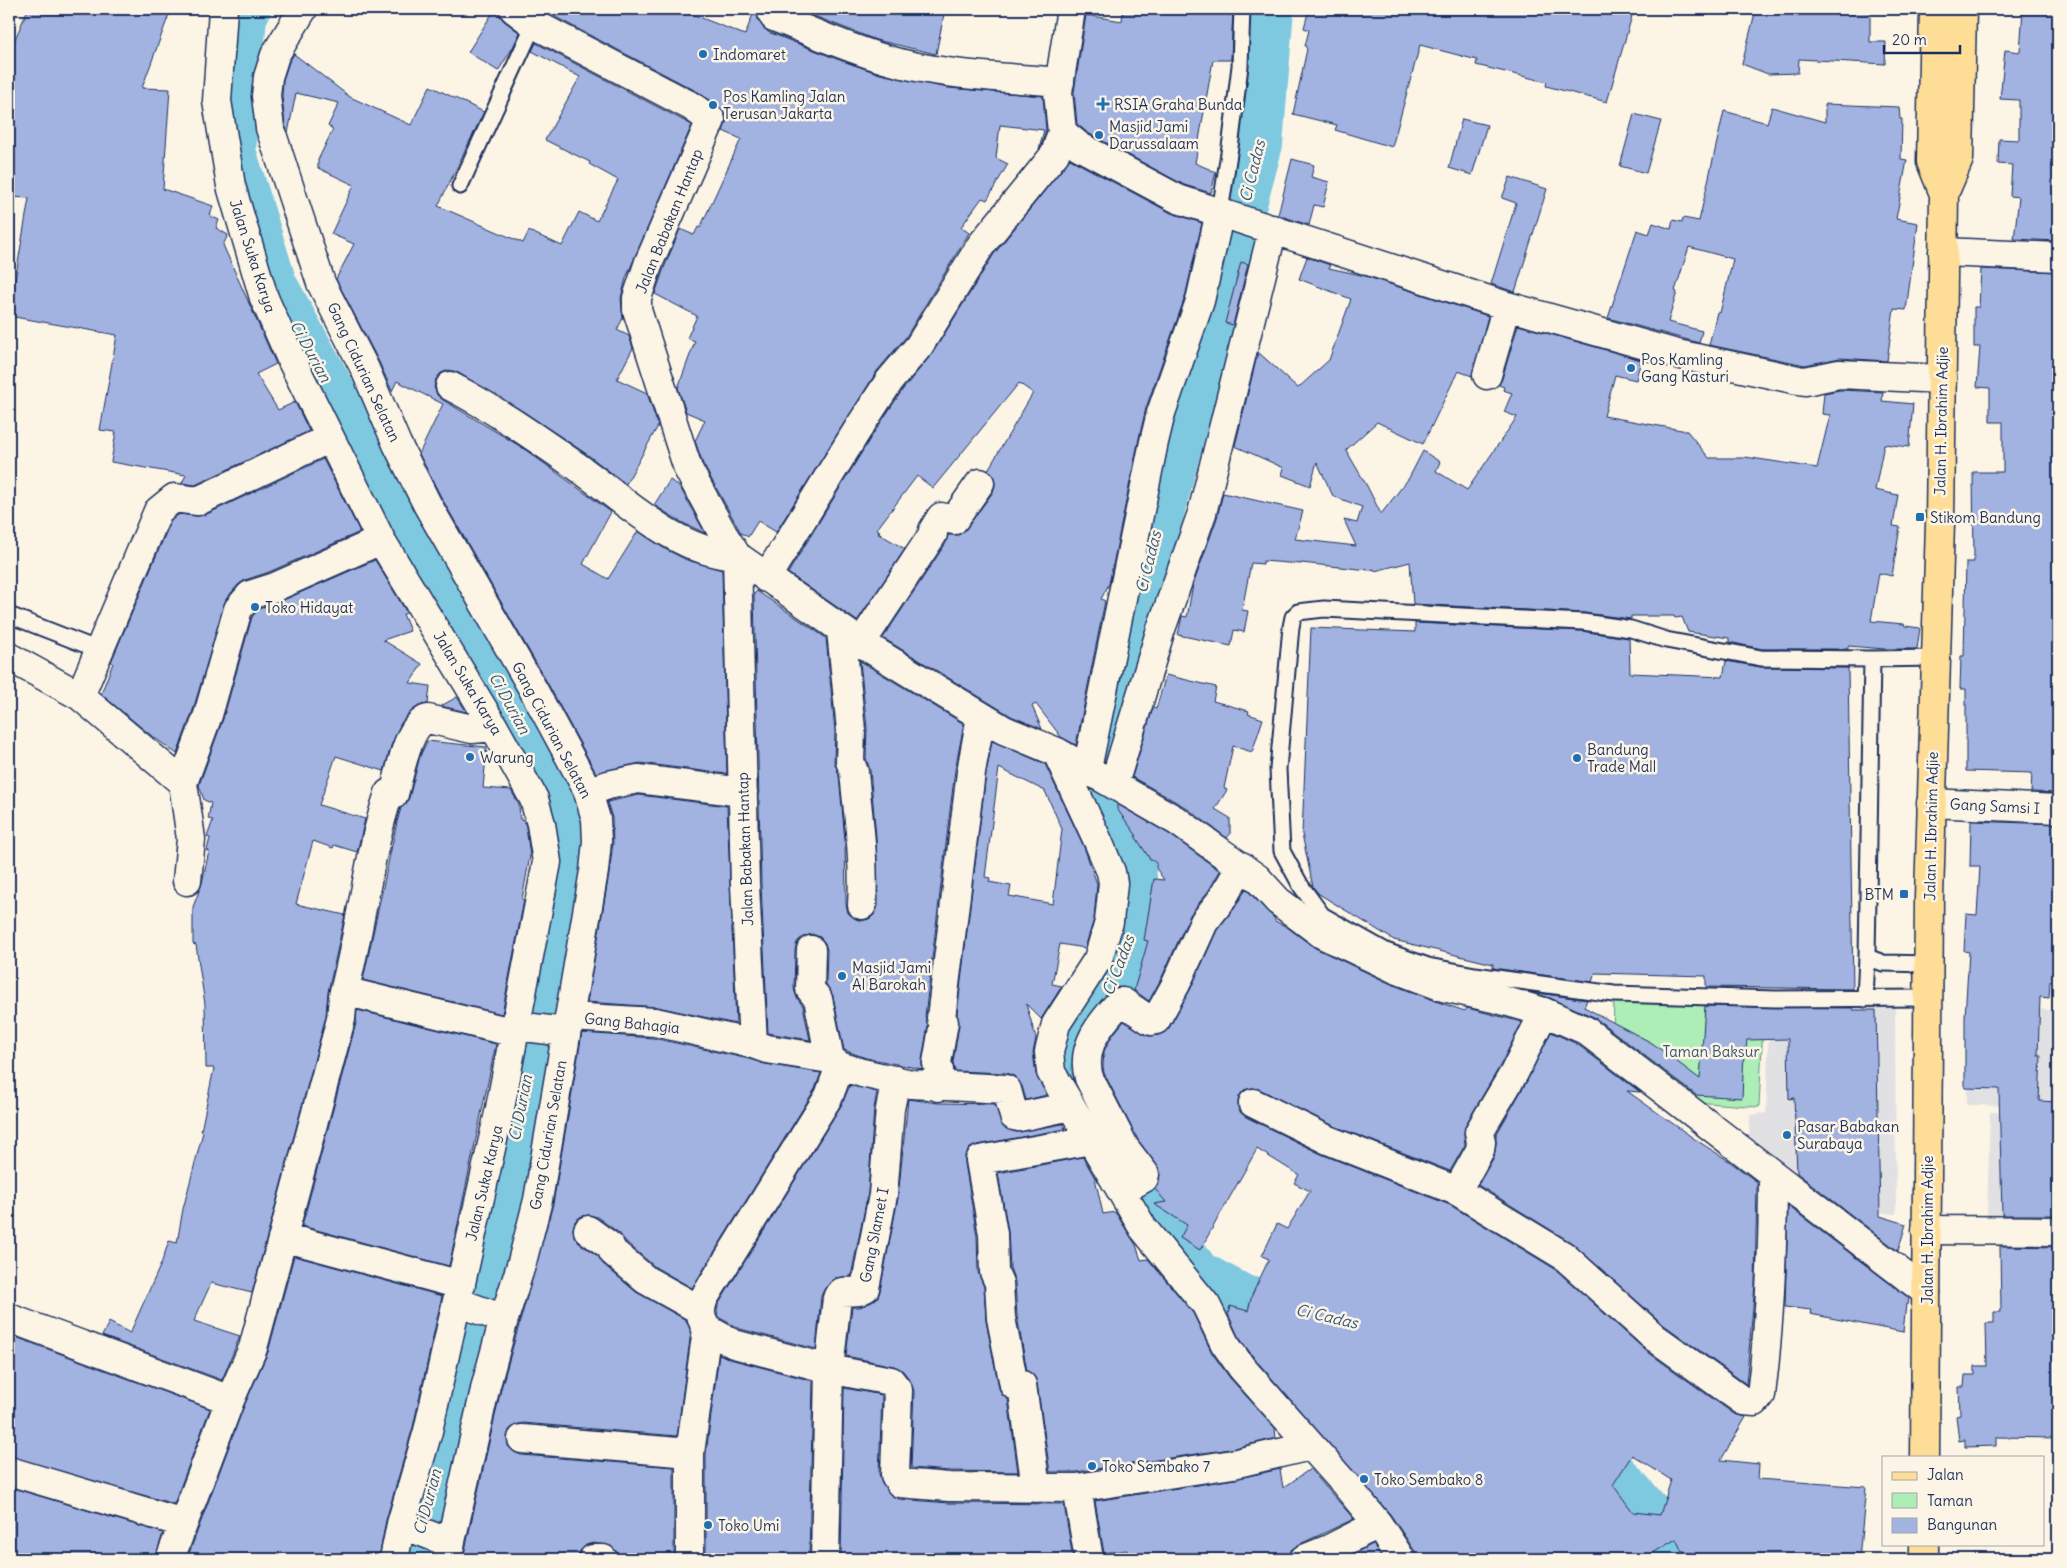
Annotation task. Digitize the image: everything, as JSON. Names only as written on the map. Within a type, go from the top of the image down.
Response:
[{"type":"main road","name":"Jalan H. Ibrahim Adjie","points":[[1934,9],[1931,162],[1944,194]]},
{"type":"main road","name":"Jalan H. Ibrahim Adjie","points":[[1925,1456],[1931,803],[1942,378],[1944,194],[1959,159],[1962,9]]},
{"type":"main road","points":[[1961,36],[1969,9]]},
{"type":"main road","points":[[1924,1546],[1924,1559]]},
{"type":"street","name":"Jalan Suka Karya","points":[[223,9],[217,101],[231,186],[264,298],[291,359],[381,540],[494,727],[534,798],[541,824],[547,862],[518,1028],[460,1297],[405,1525],[394,1559]]},
{"type":"street","name":"Gang Cidurian Selatan","points":[[303,9],[275,55],[268,77],[266,96],[270,128],[321,283],[365,369],[397,444],[427,504],[534,691],[588,792],[596,819],[598,841],[565,1027],[538,1200],[522,1262],[501,1318],[445,1547]]},
{"type":"street","points":[[773,9],[772,13],[774,16],[885,59],[962,73],[1060,82]]},
{"type":"street","points":[[766,578],[858,429],[890,380],[919,346],[981,245],[1045,169],[1055,154],[1062,132],[1058,92],[1071,9]]},
{"type":"street","name":"Jalan Babakan Hantap","points":[[524,16],[691,106],[711,120],[648,262],[637,298],[637,310],[688,469],[737,559],[745,885],[754,1044]]},
{"type":"street","points":[[1062,132],[1079,146],[1178,199],[1507,306],[1677,354],[1798,380],[1811,380],[1839,374],[1942,378]]},
{"type":"street","points":[[1102,777],[1126,583],[1143,488],[1158,423],[1200,301],[1224,213]]},
{"type":"street","points":[[1102,777],[1161,629],[1202,513],[1271,228]]},
{"type":"street","points":[[1943,252],[2058,257]]},
{"type":"street","points":[[1488,375],[1507,306]]},
{"type":"street","points":[[450,386],[494,411],[660,526],[691,545],[737,559],[846,637],[1004,730],[1057,752],[1177,821],[1257,878],[1278,901],[1322,934],[1398,970],[1443,987],[1498,998],[1544,1012],[1584,1030],[1926,1292]]},
{"type":"street","points":[[80,696],[158,511],[174,498],[198,501],[330,438]]},
{"type":"street","points":[[862,905],[864,880],[854,772],[850,762],[851,730],[846,637],[910,571],[933,534],[933,530],[941,517],[954,520],[980,483]]},
{"type":"street","points":[[187,881],[191,839],[183,783],[208,715],[238,609],[246,598],[381,540]]},
{"type":"street","points":[[9,657],[80,696],[183,783]]},
{"type":"street","points":[[938,1087],[939,1070],[937,1063],[944,1022],[941,1018],[972,772],[981,716]]},
{"type":"street","points":[[170,1559],[230,1400],[253,1348],[341,1019],[344,991],[371,856],[386,803],[389,794],[394,794],[411,735],[421,721],[428,719],[472,729],[494,727]]},
{"type":"street","points":[[1059,757],[1112,872],[1113,883],[1109,922],[1098,959],[1056,1024],[1049,1052],[1051,1072],[1091,1140],[1129,1186],[1143,1228],[1206,1305],[1225,1344],[1242,1368],[1378,1524],[1402,1559]]},
{"type":"street","points":[[588,792],[608,784],[638,779],[743,792]]},
{"type":"street","name":"Gang Samsi I","points":[[1931,803],[2058,809]]},
{"type":"street","points":[[1129,1186],[1144,1178],[1145,1174],[1125,1148],[1089,1078],[1086,1067],[1088,1048],[1098,1028],[1120,1002],[1151,1021],[1156,1020],[1176,984],[1204,922],[1222,899],[1241,866]]},
{"type":"street","points":[[690,1559],[690,1453],[704,1298],[829,1096],[835,1063],[818,1000],[810,989],[811,950]]},
{"type":"street","name":"Gang Bahagia","points":[[344,991],[518,1028],[654,1022],[754,1044]]},
{"type":"street","points":[[1457,1190],[1480,1150],[1481,1142],[1478,1132],[1514,1073],[1544,1012]]},
{"type":"street","points":[[754,1044],[896,1080],[938,1087],[958,1085],[1005,1089],[1007,1090],[1014,1116],[1018,1117],[1071,1106]]},
{"type":"street","name":"Gang Slamet I","points":[[829,1369],[839,1294],[842,1292],[860,1291],[865,1288],[883,1195],[890,1109],[896,1080]]},
{"type":"street","points":[[1253,1103],[1328,1140],[1457,1190],[1564,1256],[1654,1337],[1743,1401],[1755,1402],[1761,1395],[1769,1330],[1773,1251],[1773,1176]]},
{"type":"street","points":[[1036,1488],[1022,1385],[1014,1384],[1006,1348],[998,1283],[994,1272],[993,1234],[980,1160],[1091,1140]]},
{"type":"street","points":[[588,1230],[610,1246],[612,1252],[646,1280],[734,1344],[829,1369],[891,1381],[898,1390],[895,1475],[900,1483],[948,1487],[1077,1488],[1233,1464],[1310,1446]]},
{"type":"street","points":[[1926,1230],[2058,1231]]},
{"type":"street","points":[[283,1237],[460,1297],[501,1318]]},
{"type":"street","points":[[9,1318],[230,1400]]},
{"type":"street","points":[[825,1559],[829,1369]]},
{"type":"street","points":[[522,1439],[690,1453]]},
{"type":"street","points":[[9,1471],[183,1523]]},
{"type":"street","points":[[1077,1488],[1089,1559]]},
{"type":"street","points":[[1304,1559],[1329,1549],[1378,1524]]},
{"type":"street","points":[[405,1525],[445,1547]]},
{"type":"street","points":[[593,1559],[603,1559]]},
{"type":"lane","points":[[1224,213],[1240,66],[1242,9]]},
{"type":"lane","points":[[460,186],[524,16]]},
{"type":"lane","points":[[1929,998],[1775,999],[1614,994],[1475,975],[1428,966],[1386,951],[1322,915],[1301,886],[1282,851],[1278,769],[1291,627],[1293,617],[1298,612],[1324,609],[1583,622],[1631,628],[1666,640],[1761,658],[1872,660],[1936,658]]},
{"type":"lane","points":[[9,614],[86,644]]},
{"type":"lane","points":[[1865,999],[1872,660]]},
{"type":"lane","points":[[1867,957],[1883,963],[1930,964]]},
{"type":"shaded area","points":[[1770,990],[1895,993],[1896,1214],[1828,1208],[1749,1136],[1750,1115],[1766,1113]]},
{"type":"shaded area","points":[[1968,1008],[2058,1010],[2058,1107],[1967,1105]]},
{"type":"shaded area","points":[[1990,1112],[2058,1113],[2058,1221],[1987,1217]]},
{"type":"green space","name":"Taman Baksur","points":[[1614,998],[1764,1004],[1759,1107],[1695,1102],[1613,1035]]},
{"type":"building","points":[[28,9],[171,9],[142,88],[170,89],[163,189],[213,206],[210,216],[219,220],[216,228],[228,235],[223,245],[276,364],[256,374],[278,410],[295,402],[309,431],[195,485],[182,483],[186,475],[111,462],[116,432],[100,430],[117,335],[9,316],[29,198],[9,197],[9,53]]},
{"type":"building","points":[[495,9],[499,9],[500,16],[504,21],[520,33],[498,71],[468,52]]},
{"type":"building","points":[[540,9],[679,9],[745,35],[755,9],[757,9],[758,20],[768,32],[880,74],[948,88],[1043,96],[1046,130],[1041,146],[1039,149],[1044,130],[1000,125],[996,158],[1008,164],[987,200],[982,198],[961,227],[969,233],[906,337],[877,371],[776,532],[758,521],[748,537],[741,533],[703,464],[695,441],[705,420],[686,412],[678,388],[695,341],[687,338],[697,316],[655,294],[680,229],[694,235],[698,227],[700,228],[741,139],[723,131],[727,120],[724,112],[700,93]]},
{"type":"building","points":[[796,9],[945,9],[936,54],[876,40]]},
{"type":"building","name":"RSIA Graha Bunda","points":[[1123,9],[1233,9],[1231,60],[1213,60],[1195,163],[1216,172],[1211,193],[1184,185],[1088,133],[1077,124],[1074,92],[1086,15],[1122,21]]},
{"type":"building","points":[[1309,9],[1326,9],[1346,14],[1348,9],[1634,9],[1607,102],[1546,86],[1547,82],[1476,65],[1477,60],[1420,45],[1392,147],[1335,130],[1337,125],[1293,114],[1307,49],[1305,46],[1309,30],[1304,28]]},
{"type":"building","points":[[1756,9],[1870,9],[1870,42],[1886,42],[1885,64],[1799,59],[1798,73],[1768,74],[1742,64]]},
{"type":"building","points":[[2023,9],[2058,9],[2058,241],[2014,239],[2019,197],[2010,196],[2012,165],[1998,164],[1999,139],[2019,140],[2019,100],[2000,99],[2005,50],[2020,52]]},
{"type":"building","points":[[536,43],[692,125],[626,278],[621,298],[623,318],[617,330],[629,336],[633,348],[617,379],[647,393],[658,426],[626,484],[588,455],[524,412],[457,372],[449,370],[441,373],[436,379],[434,387],[437,395],[443,400],[523,448],[611,512],[583,564],[608,579],[638,531],[665,549],[687,560],[722,570],[727,774],[640,763],[596,773],[548,684],[441,497],[419,454],[443,404],[397,381],[392,391],[336,279],[354,244],[331,234],[354,185],[318,168],[318,160],[333,129],[328,126],[339,103],[296,93],[288,133],[285,125],[282,96],[283,80],[294,54],[350,97],[411,125],[430,86],[484,112],[438,206],[523,243],[529,231],[562,246],[579,212],[597,221],[618,180],[589,164],[590,162],[545,140],[580,77],[532,51]]},
{"type":"building","points":[[1825,104],[1899,107],[1900,119],[1902,119],[1901,159],[1907,160],[1896,219],[1918,223],[1906,310],[1894,309],[1887,361],[1840,358],[1805,365],[1709,345],[1717,312],[1720,313],[1733,259],[1689,247],[1675,291],[1677,292],[1668,322],[1702,331],[1699,343],[1608,318],[1637,230],[1649,234],[1653,223],[1671,229],[1673,220],[1682,222],[1683,218],[1699,221],[1724,111],[1767,123],[1772,107],[1825,122]]},
{"type":"building","points":[[1634,114],[1661,121],[1646,173],[1620,166]]},
{"type":"building","points":[[1462,119],[1487,125],[1472,175],[1449,168]]},
{"type":"building","points":[[1070,159],[1171,213],[1202,223],[1185,297],[1146,408],[1109,584],[1101,599],[1105,601],[1076,745],[1061,737],[1036,704],[1032,706],[1042,729],[1011,716],[883,638],[946,543],[948,535],[959,535],[966,529],[993,492],[995,485],[994,477],[988,470],[1033,393],[1019,383],[933,488],[917,476],[877,529],[880,531],[878,533],[905,549],[857,621],[788,573],[871,437],[903,389],[932,354],[994,254]]},
{"type":"building","points":[[1292,159],[1314,165],[1311,177],[1329,182],[1323,207],[1314,205],[1309,225],[1278,215]]},
{"type":"building","points":[[1510,177],[1547,189],[1515,292],[1491,284],[1516,203],[1502,198]]},
{"type":"building","points":[[1307,257],[1330,265],[1329,268],[1365,276],[1488,316],[1472,376],[1458,371],[1423,444],[1377,422],[1346,450],[1381,514],[1409,478],[1423,451],[1440,462],[1436,471],[1467,490],[1517,417],[1504,412],[1512,393],[1503,390],[1504,387],[1499,385],[1518,325],[1641,360],[1636,380],[1615,375],[1604,416],[1687,431],[1709,458],[1745,457],[1817,468],[1830,415],[1822,414],[1824,393],[1840,390],[1883,392],[1882,401],[1913,404],[1909,447],[1884,444],[1875,490],[1898,495],[1893,526],[1900,527],[1892,576],[1879,573],[1871,621],[1904,624],[1905,626],[1920,628],[1917,649],[1848,646],[1848,649],[1762,649],[1729,642],[1729,638],[1688,632],[1682,617],[1631,616],[1631,619],[1584,613],[1413,604],[1410,562],[1375,571],[1374,569],[1301,563],[1263,561],[1263,564],[1251,563],[1242,610],[1248,611],[1244,632],[1234,630],[1231,646],[1178,635],[1182,616],[1187,617],[1193,585],[1217,518],[1223,493],[1303,511],[1295,539],[1356,546],[1344,520],[1357,523],[1362,507],[1333,496],[1317,462],[1310,486],[1282,475],[1284,468],[1235,446],[1258,352],[1298,388],[1329,360],[1351,299],[1299,279]]},
{"type":"building","points":[[1241,262],[1248,264],[1233,325],[1225,323]]},
{"type":"building","points":[[1981,269],[2058,272],[2058,665],[2056,665],[2058,793],[2031,792],[2032,773],[1966,771],[1966,689],[1960,689],[1961,656],[1964,656],[1966,562],[1974,562],[1973,472],[2003,472],[2003,422],[1990,422],[1990,388],[1977,387],[1980,347],[1974,347],[1974,307],[1979,307]]},
{"type":"building","points":[[323,459],[360,532],[269,572],[245,580],[226,599],[193,710],[177,754],[101,694],[113,663],[111,662],[171,521],[179,514],[205,515]]},
{"type":"building","points":[[670,480],[680,487],[705,533],[681,522],[654,505]]},
{"type":"building","points":[[375,560],[407,613],[403,614],[410,631],[383,640],[422,664],[410,683],[430,686],[428,704],[420,705],[401,723],[391,746],[384,771],[336,756],[319,805],[365,819],[357,852],[334,845],[333,848],[313,841],[296,904],[345,915],[328,992],[326,1016],[252,1293],[211,1283],[194,1321],[240,1336],[222,1380],[102,1336],[109,1322],[130,1333],[161,1264],[169,1241],[177,1243],[183,1209],[203,1132],[201,1131],[214,1068],[206,1068],[205,1004],[196,945],[193,944],[193,907],[202,883],[209,851],[207,850],[210,838],[207,837],[213,820],[208,819],[211,803],[204,800],[199,785],[223,719],[252,617],[259,609]]},
{"type":"building","points":[[757,591],[826,638],[835,731],[834,761],[839,775],[845,840],[846,904],[848,913],[854,918],[861,921],[869,919],[875,914],[878,906],[876,837],[870,770],[866,758],[867,728],[860,661],[964,724],[955,770],[925,1016],[928,1025],[922,1069],[866,1058],[844,1050],[833,996],[826,984],[827,950],[825,943],[820,937],[812,934],[803,937],[797,942],[794,989],[797,998],[803,1006],[810,1040],[768,1033],[761,884],[754,594]]},
{"type":"building","name":"Bandung Trade Mall","points":[[1415,623],[1582,631],[1629,638],[1630,673],[1723,677],[1726,661],[1761,667],[1848,668],[1853,989],[1706,987],[1706,976],[1595,973],[1592,982],[1493,968],[1493,964],[1394,940],[1319,894],[1313,887],[1302,834],[1311,628],[1415,632]]},
{"type":"building","points":[[1166,675],[1216,687],[1213,701],[1249,711],[1248,714],[1263,719],[1252,752],[1233,746],[1224,788],[1227,790],[1215,809],[1230,818],[1230,834],[1227,838],[1185,807],[1132,777],[1153,708],[1156,709]]},
{"type":"building","points":[[457,697],[467,712],[441,706]]},
{"type":"building","points":[[427,741],[487,747],[483,788],[511,790],[519,805],[520,819],[524,820],[526,827],[530,856],[522,899],[524,900],[502,1014],[363,980],[397,822],[401,808],[409,798],[420,756]]},
{"type":"building","points":[[992,741],[1045,764],[1084,847],[1097,884],[1094,919],[1085,948],[1060,944],[1052,984],[1062,986],[1041,1019],[1026,1004],[1036,1038],[1033,1053],[1036,1074],[1047,1095],[1026,1100],[1022,1086],[1014,1076],[1006,1073],[955,1071],[953,1062],[959,1025],[957,1014],[986,774]],"holes":[[[999,768],[1045,791],[1062,829],[1053,904],[1009,896],[1011,886],[989,882],[990,878],[985,877]]]},
{"type":"building","points":[[639,795],[727,806],[736,1024],[658,1007],[587,1002],[613,843],[612,818],[607,802]]},
{"type":"building","points":[[1117,804],[1169,834],[1220,871],[1209,890],[1190,915],[1149,1001],[1134,990],[1148,941],[1144,940],[1154,879],[1164,880],[1156,868],[1156,863],[1150,859],[1135,836],[1137,836],[1117,809]]},
{"type":"building","points":[[1971,821],[2058,824],[2058,981],[2050,981],[2049,998],[2040,997],[2038,1055],[2041,1055],[2039,1101],[2058,1102],[2058,1215],[2002,1215],[1999,1089],[1965,1088],[1965,1017],[1969,952],[1964,951],[1966,914],[1977,915],[1980,866],[1970,866]]},
{"type":"building","points":[[1246,889],[1275,921],[1287,927],[1315,948],[1391,984],[1438,1002],[1465,1011],[1467,1008],[1522,1022],[1500,1066],[1466,1124],[1464,1134],[1465,1145],[1450,1171],[1334,1126],[1259,1089],[1244,1090],[1239,1096],[1240,1112],[1246,1117],[1321,1154],[1450,1205],[1555,1269],[1645,1350],[1734,1414],[1746,1417],[1721,1460],[1759,1464],[1758,1479],[1866,1487],[1859,1559],[1702,1559],[1702,1554],[1682,1552],[1676,1539],[1643,1559],[1416,1559],[1414,1550],[1390,1514],[1254,1358],[1238,1336],[1228,1314],[1230,1306],[1248,1311],[1252,1295],[1269,1259],[1262,1256],[1277,1224],[1287,1229],[1310,1191],[1294,1183],[1299,1175],[1257,1149],[1200,1250],[1180,1238],[1187,1225],[1154,1204],[1166,1202],[1155,1189],[1159,1182],[1160,1170],[1138,1140],[1104,1073],[1104,1051],[1112,1036],[1124,1021],[1148,1036],[1159,1035],[1169,1028],[1190,990],[1217,930],[1234,909]],"holes":[[[1632,1455],[1671,1480],[1660,1515],[1633,1512],[1613,1485]]]},
{"type":"building","points":[[1531,992],[1587,1000],[1584,1007],[1652,1043],[1700,1079],[1705,1006],[1876,1010],[1880,1216],[1906,1224],[1898,1251],[1797,1173],[1794,1098],[1789,1099],[1788,1039],[1747,1040],[1746,1050],[1744,1050],[1742,1098],[1696,1095],[1594,1017]]},
{"type":"building","points":[[357,1010],[496,1044],[449,1266],[302,1226],[356,1023]]},
{"type":"building","points":[[1551,1032],[1577,1044],[1640,1092],[1627,1091],[1757,1182],[1755,1285],[1746,1384],[1664,1325],[1572,1243],[1478,1185],[1494,1157],[1496,1135],[1527,1081]]},
{"type":"building","points":[[582,1033],[653,1038],[765,1064],[821,1073],[815,1089],[692,1288],[655,1267],[626,1242],[619,1233],[597,1217],[590,1215],[582,1216],[575,1221],[573,1228],[574,1236],[579,1243],[598,1256],[603,1264],[636,1292],[686,1320],[691,1332],[677,1436],[523,1423],[515,1425],[509,1430],[507,1437],[508,1446],[514,1452],[521,1455],[674,1467],[674,1558],[619,1559],[617,1552],[611,1546],[593,1543],[586,1545],[580,1551],[577,1559],[463,1559],[501,1389],[553,1204]]},
{"type":"building","points":[[850,1085],[877,1092],[874,1108],[868,1193],[851,1276],[835,1278],[825,1288],[821,1296],[816,1349],[740,1329],[718,1317],[718,1305],[842,1104]]},
{"type":"building","points":[[908,1099],[938,1103],[995,1104],[1003,1127],[1016,1132],[1063,1124],[1065,1129],[977,1145],[970,1148],[965,1155],[977,1236],[978,1272],[984,1287],[986,1321],[999,1388],[1002,1395],[1008,1399],[1018,1472],[950,1471],[911,1468],[914,1391],[910,1380],[903,1371],[894,1366],[846,1356],[852,1307],[860,1307],[872,1302],[878,1297],[880,1291],[898,1198]]},
{"type":"building","points":[[1083,1157],[1095,1178],[1103,1214],[1115,1212],[1136,1245],[1141,1260],[1148,1259],[1193,1313],[1212,1353],[1230,1378],[1275,1428],[1276,1438],[1230,1449],[1076,1472],[1050,1472],[1037,1383],[1034,1376],[1027,1371],[1017,1316],[1015,1282],[1010,1268],[1008,1231],[998,1173]]},
{"type":"building","points":[[1788,1206],[1909,1298],[1908,1304],[1906,1304],[1903,1332],[1810,1314],[1811,1310],[1785,1307]]},
{"type":"building","points":[[2000,1246],[2058,1247],[2058,1438],[1996,1437],[1996,1446],[1965,1447],[1965,1440],[1959,1441],[1956,1416],[1960,1415],[1959,1387],[1964,1387],[1965,1375],[1975,1375],[1975,1366],[1987,1366],[1986,1323],[1994,1323],[1994,1312],[2001,1312]]},
{"type":"building","points":[[294,1256],[442,1296],[413,1427],[386,1520],[379,1558],[187,1559],[244,1406],[268,1352]]},
{"type":"building","points":[[18,1338],[210,1409],[174,1504],[9,1456],[9,1362]]},
{"type":"building","points":[[719,1354],[730,1359],[813,1381],[809,1558],[784,1555],[784,1559],[706,1559],[706,1454]]},
{"type":"building","points":[[844,1388],[882,1395],[879,1474],[882,1483],[892,1496],[899,1499],[949,1503],[1064,1504],[1073,1559],[841,1559]]},
{"type":"building","points":[[1280,1469],[1283,1488],[1310,1469],[1354,1519],[1298,1545],[1291,1550],[1289,1559],[1129,1559],[1127,1550],[1104,1553],[1095,1501],[1235,1479]]},
{"type":"building","points":[[9,1487],[163,1533],[155,1559],[9,1559]]},
{"type":"building","points":[[1373,1544],[1382,1559],[1343,1559]]},
{"type":"waterway","name":"Ci Durian","points":[[248,9],[244,16],[233,151],[274,284],[373,465],[532,743],[567,853],[494,1246],[412,1559]]},
{"type":"waterway","name":"Ci Cadas","points":[[1271,9],[1260,144],[1147,565],[1095,786],[1128,847],[1134,877],[1132,930],[1110,994],[1071,1047],[1080,1085],[1125,1167],[1197,1273],[1244,1298],[1314,1313]]},
{"type":"waterway","name":"Ci Cadas","points":[[1573,1432],[1589,1445],[1647,1511],[1663,1559]]},
{"type":"place","name":"Indomaret","points":[[703,54]]},
{"type":"place","name":"RSIA Graha Bunda","points":[[1103,104]]},
{"type":"place","name":"Pos Kamling Jalan Terusan Jakarta","points":[[713,105]]},
{"type":"place","name":"Masjid Jami Darussalaam","points":[[1099,135]]},
{"type":"place","name":"Pos Kamling Gang Kasturi","points":[[1631,368]]},
{"type":"place","name":"Stikom Bandung","points":[[1920,517]]},
{"type":"place","name":"Toko Hidayat","points":[[255,607]]},
{"type":"place","name":"Warung","points":[[470,757]]},
{"type":"place","name":"Bandung Trade Mall","points":[[1577,758]]},
{"type":"place","name":"BTM","points":[[1904,894]]},
{"type":"place","name":"Masjid Jami Al Barokah","points":[[842,976]]},
{"type":"place","name":"Pasar Babakan Surabaya","points":[[1787,1135]]},
{"type":"place","name":"Toko Sembako 7","points":[[1092,1466]]},
{"type":"place","name":"Toko Sembako 8","points":[[1364,1479]]},
{"type":"place","name":"Toko Umi","points":[[708,1525]]}]
